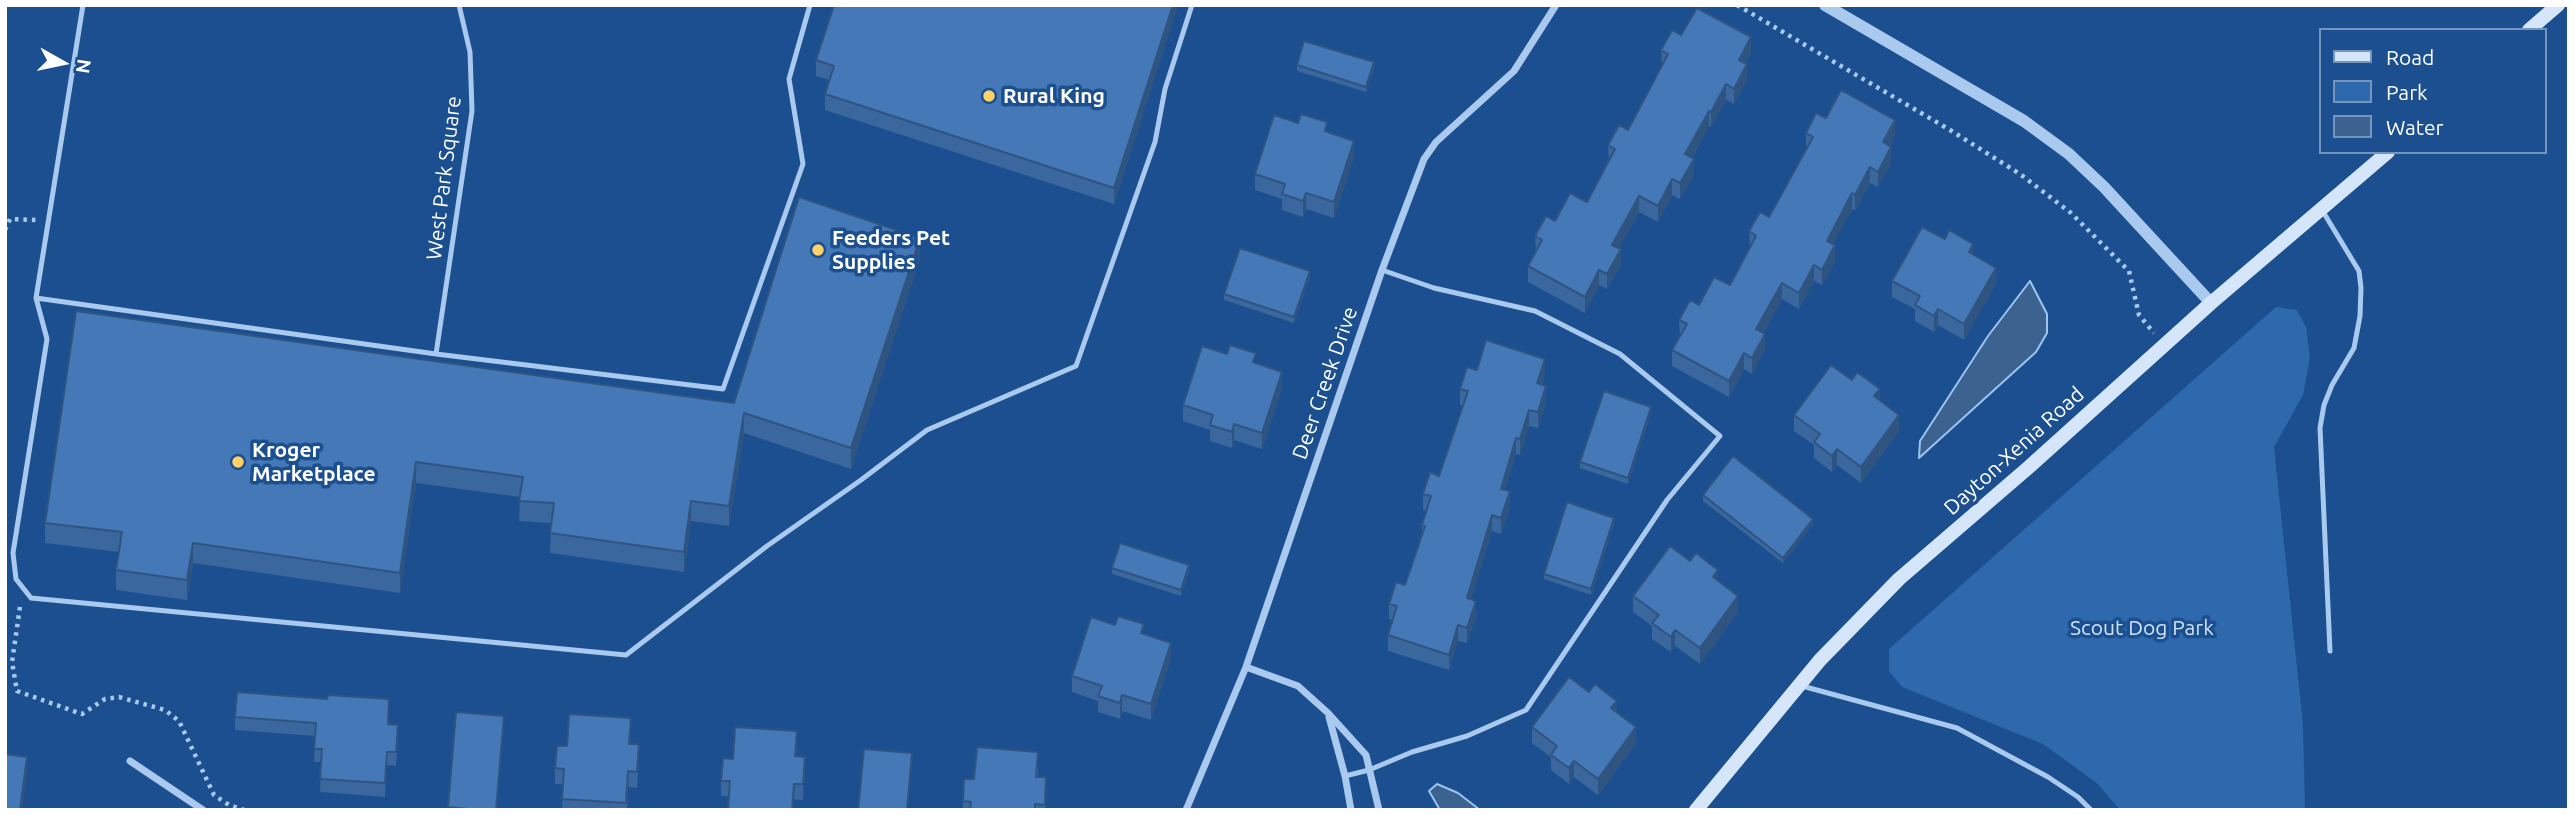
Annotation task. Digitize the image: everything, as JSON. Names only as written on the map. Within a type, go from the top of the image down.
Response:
[{"type":"main road","points":[[2531,28],[2558,5]]},
{"type":"main road","name":"Dayton-Xenia Road","points":[[1696,810],[1799,685],[1857,620],[1899,579],[2211,303],[2386,154]]},
{"type":"street","name":"Deer Creek Drive","points":[[1186,810],[1246,667],[1382,270],[1424,159],[1436,142],[1514,71],[1556,5]]},
{"type":"street","points":[[1825,5],[2024,121],[2069,154],[2104,187],[2211,303]]},
{"type":"street","points":[[1246,667],[1298,686],[1328,713],[1366,755],[1379,810]]},
{"type":"street","points":[[1328,713],[1351,810]]},
{"type":"street","points":[[130,761],[203,810]]},
{"type":"lane","points":[[83,5],[36,298],[47,339],[13,553],[16,579],[31,598],[626,655],[727,576],[927,430],[1076,366],[1155,142],[1166,89],[1192,5]]},
{"type":"lane","name":"West Park Square","points":[[436,354],[472,111],[470,52],[459,5]]},
{"type":"lane","points":[[36,298],[436,354],[723,390],[803,164],[789,79],[810,5]]},
{"type":"lane","points":[[2322,210],[2359,271],[2361,288],[2360,316],[2354,348],[2332,385],[2324,405],[2320,428],[2330,651]]},
{"type":"lane","points":[[1345,776],[1467,736],[1526,710],[1667,500],[1720,436],[1620,354],[1535,311],[1434,288],[1382,270]]},
{"type":"lane","points":[[1799,685],[1957,728],[2048,777],[2078,797],[2091,810]]},
{"type":"path","points":[[1737,5],[1950,130],[2020,174],[2071,213],[2129,271],[2139,315],[2165,345]]},
{"type":"path","points":[[5,230],[10,219],[49,220]]},
{"type":"path","points":[[31,598],[21,604],[12,662],[17,691],[82,714],[105,699],[119,697],[165,710],[179,720],[214,795],[229,805],[244,810]]},
{"type":"green space","name":"Scout Dog Park","points":[[2276,307],[2297,310],[2306,327],[2310,358],[2303,395],[2274,447],[2303,725],[2305,810],[2120,810],[2098,784],[2043,744],[1902,687],[1889,671],[1889,649]]},
{"type":"water","points":[[2030,281],[2047,314],[2047,333],[2036,352],[1919,458],[1920,441],[1988,336]]},
{"type":"water","points":[[1437,784],[1458,793],[1480,810],[1440,810],[1429,791]]},
{"type":"building","name":"Rural King","points":[[834,5],[1173,5],[1114,188],[825,94],[834,66],[816,60]]},
{"type":"building","points":[[1697,8],[1751,37],[1739,60],[1747,64],[1734,89],[1726,84],[1711,112],[1709,111],[1685,154],[1694,159],[1680,183],[1672,179],[1658,206],[1639,196],[1612,245],[1621,249],[1607,274],[1599,270],[1585,297],[1528,266],[1542,240],[1535,236],[1546,216],[1555,221],[1570,193],[1587,202],[1615,149],[1608,145],[1619,125],[1628,130],[1668,54],[1661,50],[1672,30],[1681,35]]},
{"type":"building","points":[[1304,41],[1374,62],[1366,87],[1297,65]]},
{"type":"building","points":[[1841,90],[1895,120],[1883,142],[1891,147],[1878,172],[1870,167],[1855,195],[1852,193],[1827,241],[1835,245],[1822,270],[1814,265],[1799,293],[1782,283],[1756,329],[1765,334],[1752,358],[1744,353],[1729,381],[1672,350],[1687,324],[1679,320],[1690,300],[1699,305],[1714,277],[1730,285],[1756,236],[1749,231],[1760,212],[1769,217],[1813,137],[1806,133],[1816,113],[1826,118]]},
{"type":"building","points":[[1301,114],[1327,122],[1325,131],[1354,141],[1334,202],[1306,193],[1303,201],[1282,194],[1285,184],[1255,174],[1274,115],[1298,123]]},
{"type":"building","points":[[799,197],[920,238],[851,448],[744,413],[729,506],[691,501],[684,552],[550,533],[554,503],[519,501],[523,477],[416,462],[400,573],[193,543],[187,580],[116,570],[122,532],[45,523],[76,311],[734,403]]},
{"type":"building","points":[[1922,227],[1945,239],[1949,230],[1973,244],[1969,252],[1996,268],[1964,324],[1938,309],[1934,316],[1915,305],[1920,296],[1892,281]]},
{"type":"building","points":[[1240,248],[1310,271],[1294,317],[1224,294]]},
{"type":"building","points":[[1486,340],[1545,359],[1537,383],[1546,386],[1538,412],[1529,410],[1520,439],[1516,438],[1501,489],[1510,491],[1501,518],[1492,515],[1467,598],[1476,601],[1467,628],[1458,625],[1449,655],[1388,635],[1397,606],[1389,604],[1396,582],[1405,585],[1425,526],[1422,525],[1431,496],[1423,494],[1430,472],[1439,476],[1468,391],[1460,389],[1467,367],[1477,370]]},
{"type":"building","points":[[1230,345],[1256,353],[1253,362],[1282,372],[1262,433],[1234,424],[1232,432],[1210,425],[1213,415],[1183,405],[1202,346],[1227,354]]},
{"type":"building","points":[[1831,365],[1852,380],[1857,372],[1880,389],[1874,396],[1899,415],[1861,467],[1837,449],[1832,456],[1814,442],[1820,434],[1794,415]]},
{"type":"building","points":[[1604,391],[1651,407],[1628,478],[1580,462]]},
{"type":"building","points":[[1733,456],[1813,519],[1783,558],[1703,495]]},
{"type":"building","points":[[1567,502],[1614,518],[1591,589],[1544,574]]},
{"type":"building","points":[[1120,543],[1189,565],[1181,590],[1112,568]]},
{"type":"building","points":[[1670,546],[1690,561],[1696,553],[1718,570],[1713,577],[1738,596],[1700,648],[1675,630],[1671,637],[1652,623],[1659,615],[1633,596]]},
{"type":"building","points":[[1118,616],[1144,624],[1141,633],[1171,643],[1151,704],[1122,695],[1120,703],[1098,696],[1102,686],[1072,676],[1091,617],[1115,625]]},
{"type":"building","points":[[1569,677],[1589,692],[1595,684],[1617,701],[1611,708],[1636,727],[1598,779],[1574,761],[1569,768],[1551,755],[1557,746],[1532,727]]},
{"type":"building","points":[[237,692],[327,699],[328,695],[389,699],[388,724],[398,725],[396,752],[387,752],[385,783],[320,779],[322,749],[314,749],[316,723],[235,717]]},
{"type":"building","points":[[456,712],[504,716],[496,810],[448,807]]},
{"type":"building","points":[[569,714],[631,718],[629,744],[639,744],[637,772],[628,771],[626,803],[562,799],[564,769],[555,768],[557,746],[567,746]]},
{"type":"building","points":[[735,727],[797,731],[795,756],[805,757],[803,784],[794,784],[792,810],[728,810],[730,781],[721,781],[723,758],[733,759]]},
{"type":"building","points":[[977,747],[1038,752],[1036,777],[1046,777],[1045,805],[1035,804],[1035,810],[970,810],[971,802],[963,801],[964,779],[974,779]]},
{"type":"building","points":[[864,749],[912,753],[907,810],[858,810]]},
{"type":"building","points":[[5,754],[27,757],[20,810],[5,810]]},
{"type":"place","name":"Rural King","points":[[989,96]]},
{"type":"place","name":"Feeders Pet Supplies","points":[[818,250]]},
{"type":"place","name":"Kroger Marketplace","points":[[238,462]]}]
